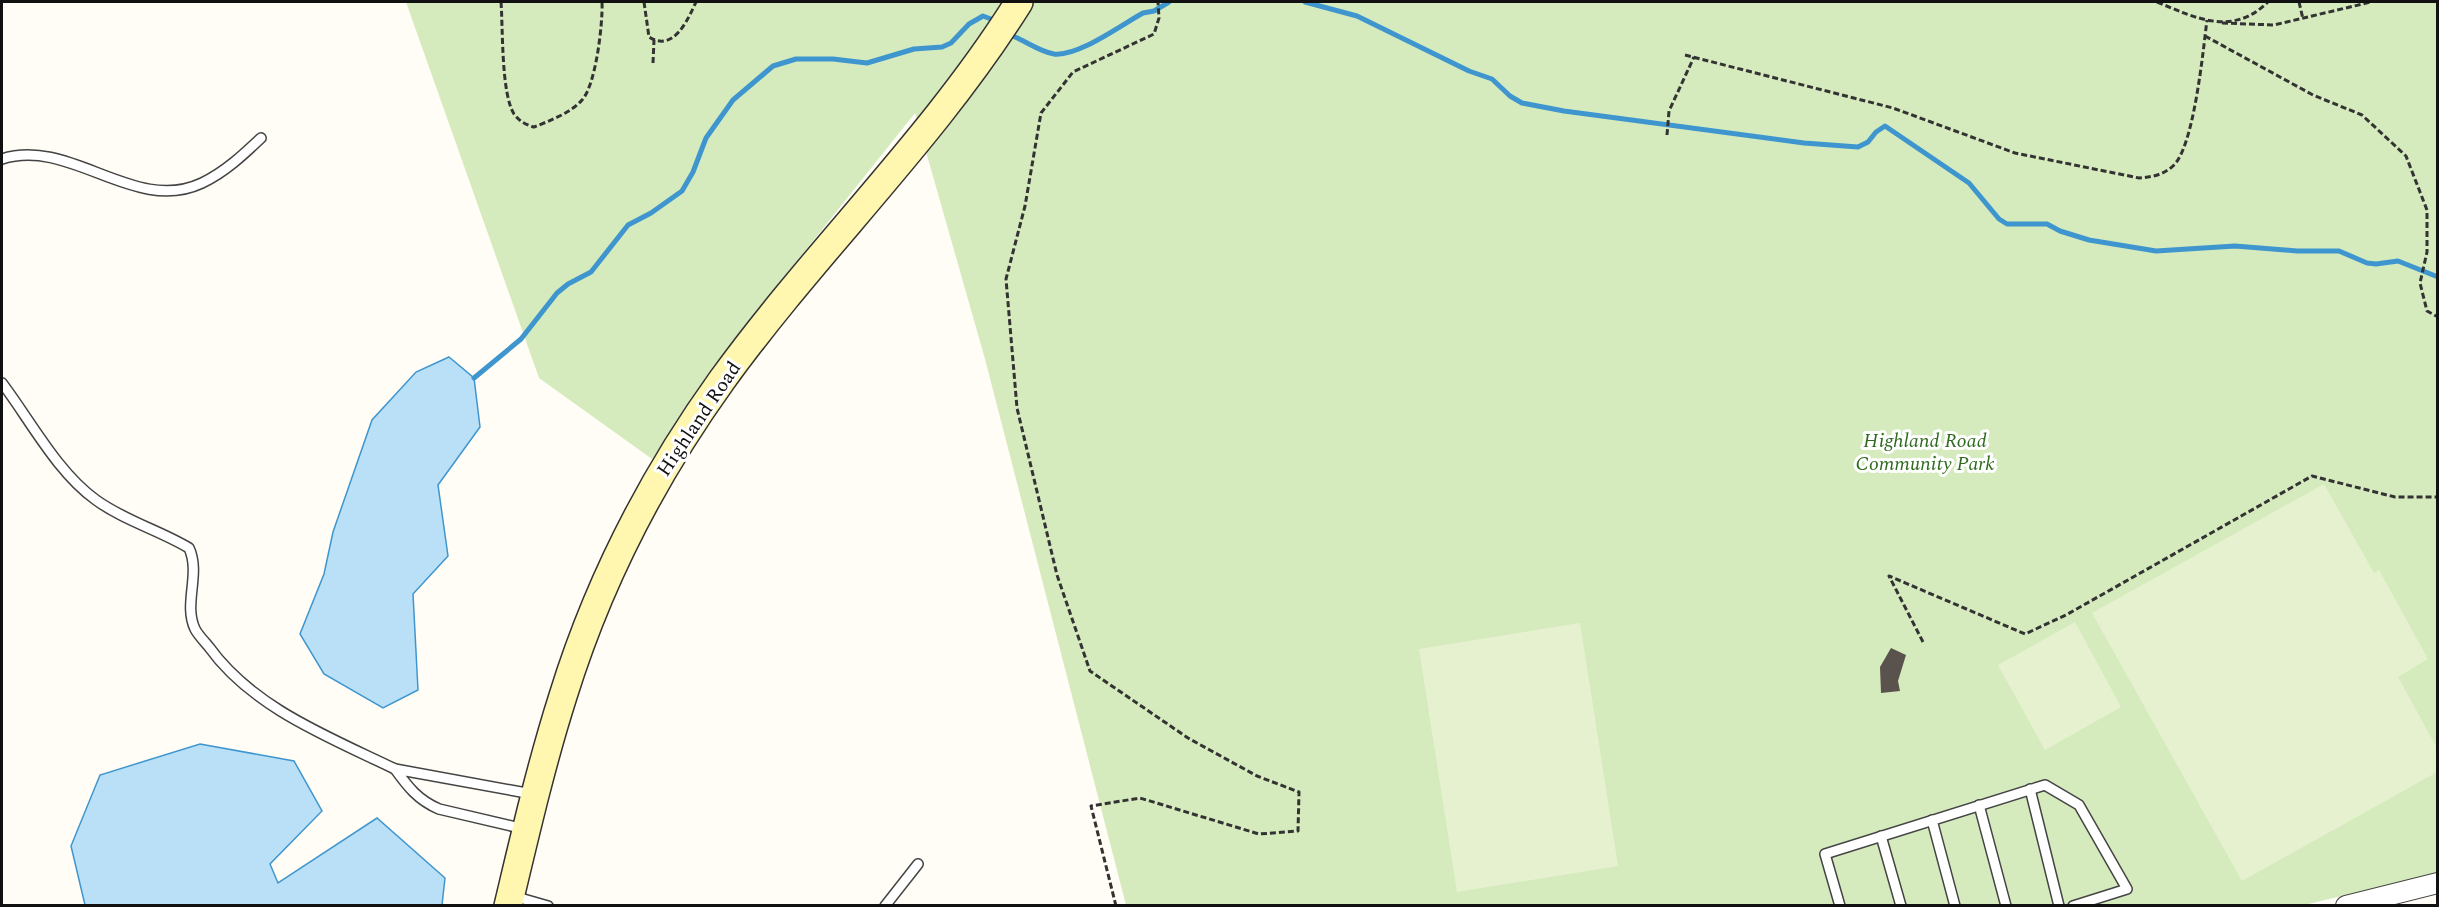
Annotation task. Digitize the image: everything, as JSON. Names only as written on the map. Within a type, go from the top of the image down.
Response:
[{"type":"street","name":"Highland Road","points":[[509,900],[563,694],[588,625],[618,557],[663,472],[690,427],[740,356],[936,117],[992,44],[1019,2]]},
{"type":"street","points":[[2346,906],[2438,883]]},
{"type":"lane","points":[[2,159],[12,156],[36,155],[54,157],[75,163],[118,182],[153,190],[179,189],[201,184],[230,166],[261,138]]},
{"type":"lane","points":[[2,383],[71,478],[95,500],[128,520],[189,548],[194,558],[191,609],[195,628],[225,667],[250,691],[284,713],[395,769],[535,794]]},
{"type":"lane","points":[[395,769],[416,797],[427,804],[526,830]]},
{"type":"lane","points":[[1840,906],[1825,854],[2045,784],[2079,805],[2127,889],[2073,906]]},
{"type":"lane","points":[[2030,789],[2059,906]]},
{"type":"lane","points":[[1980,805],[2006,906]]},
{"type":"lane","points":[[1932,820],[1955,906]]},
{"type":"lane","points":[[1881,836],[1901,906]]},
{"type":"lane","points":[[885,906],[918,864]]},
{"type":"lane","points":[[509,900],[548,906]]},
{"type":"path","points":[[501,2],[507,88],[511,106],[520,120],[534,127],[576,107],[585,97],[592,79],[602,22],[602,2]]},
{"type":"path","points":[[644,2],[647,32],[654,40],[668,40],[680,32],[696,2]]},
{"type":"path","points":[[1116,906],[1091,806],[1140,798],[1259,834],[1298,831],[1299,792],[1257,776],[1188,738],[1090,671],[1057,575],[1017,408],[1006,279],[1025,206],[1041,113],[1073,72],[1154,34],[1159,18],[1158,2]]},
{"type":"path","points":[[2157,2],[2207,20],[2261,26],[2303,19],[2371,2]]},
{"type":"path","points":[[2222,23],[2252,14],[2268,2]]},
{"type":"path","points":[[2299,2],[2303,19]]},
{"type":"path","points":[[1685,55],[1893,108],[2015,153],[2139,178],[2156,176],[2174,166],[2184,152],[2207,20]]},
{"type":"path","points":[[2205,36],[2313,95],[2362,115],[2406,156],[2427,210],[2427,252],[2421,280],[2427,310],[2438,317]]},
{"type":"path","points":[[653,63],[654,40]]},
{"type":"path","points":[[1667,135],[1669,111],[1694,57]]},
{"type":"path","points":[[1923,642],[1889,576],[2025,634],[2066,615],[2312,476],[2395,497],[2438,497]]},
{"type":"green space","name":"Highland Road Community Park","points":[[406,2],[2437,2],[2437,873],[2300,906],[1126,905],[985,359],[915,113],[746,325],[652,459],[539,378]]},
{"type":"green space","points":[[2324,484],[2374,573],[2379,570],[2428,659],[2398,677],[2437,748],[2437,772],[2242,881],[2092,613]]},
{"type":"green space","points":[[2075,622],[2121,707],[2045,750],[1998,665]]},
{"type":"green space","points":[[1580,623],[1618,866],[1457,892],[1419,649]]},
{"type":"water","points":[[449,357],[474,378],[480,427],[438,485],[448,556],[413,594],[418,690],[383,708],[324,674],[300,634],[324,574],[333,532],[372,420],[416,372]]},
{"type":"water","points":[[200,744],[294,761],[322,811],[270,864],[278,883],[377,818],[445,878],[442,905],[85,905],[71,846],[100,775]]},
{"type":"building","points":[[1891,648],[1906,655],[1898,681],[1900,691],[1881,693],[1880,667]]},
{"type":"waterway","points":[[1015,37],[1049,53],[1064,54],[1087,46],[1143,13],[1154,11],[1169,2]]},
{"type":"waterway","points":[[1305,2],[1357,16],[1469,71],[1492,79],[1510,96],[1522,103],[1564,111],[1804,143],[1858,147],[1868,142],[1885,126],[1969,183],[1999,219],[2007,224],[2047,224],[2060,231],[2089,240],[2156,251],[2235,246],[2297,251],[2339,251],[2367,263],[2398,261],[2438,277]]},
{"type":"waterway","points":[[474,378],[521,339],[557,293],[568,284],[591,272],[628,225],[651,213],[682,191],[693,172],[706,138],[733,100],[773,66],[796,59],[833,59],[867,63],[914,49],[942,47],[951,43],[969,24],[983,16],[991,19]]}]
